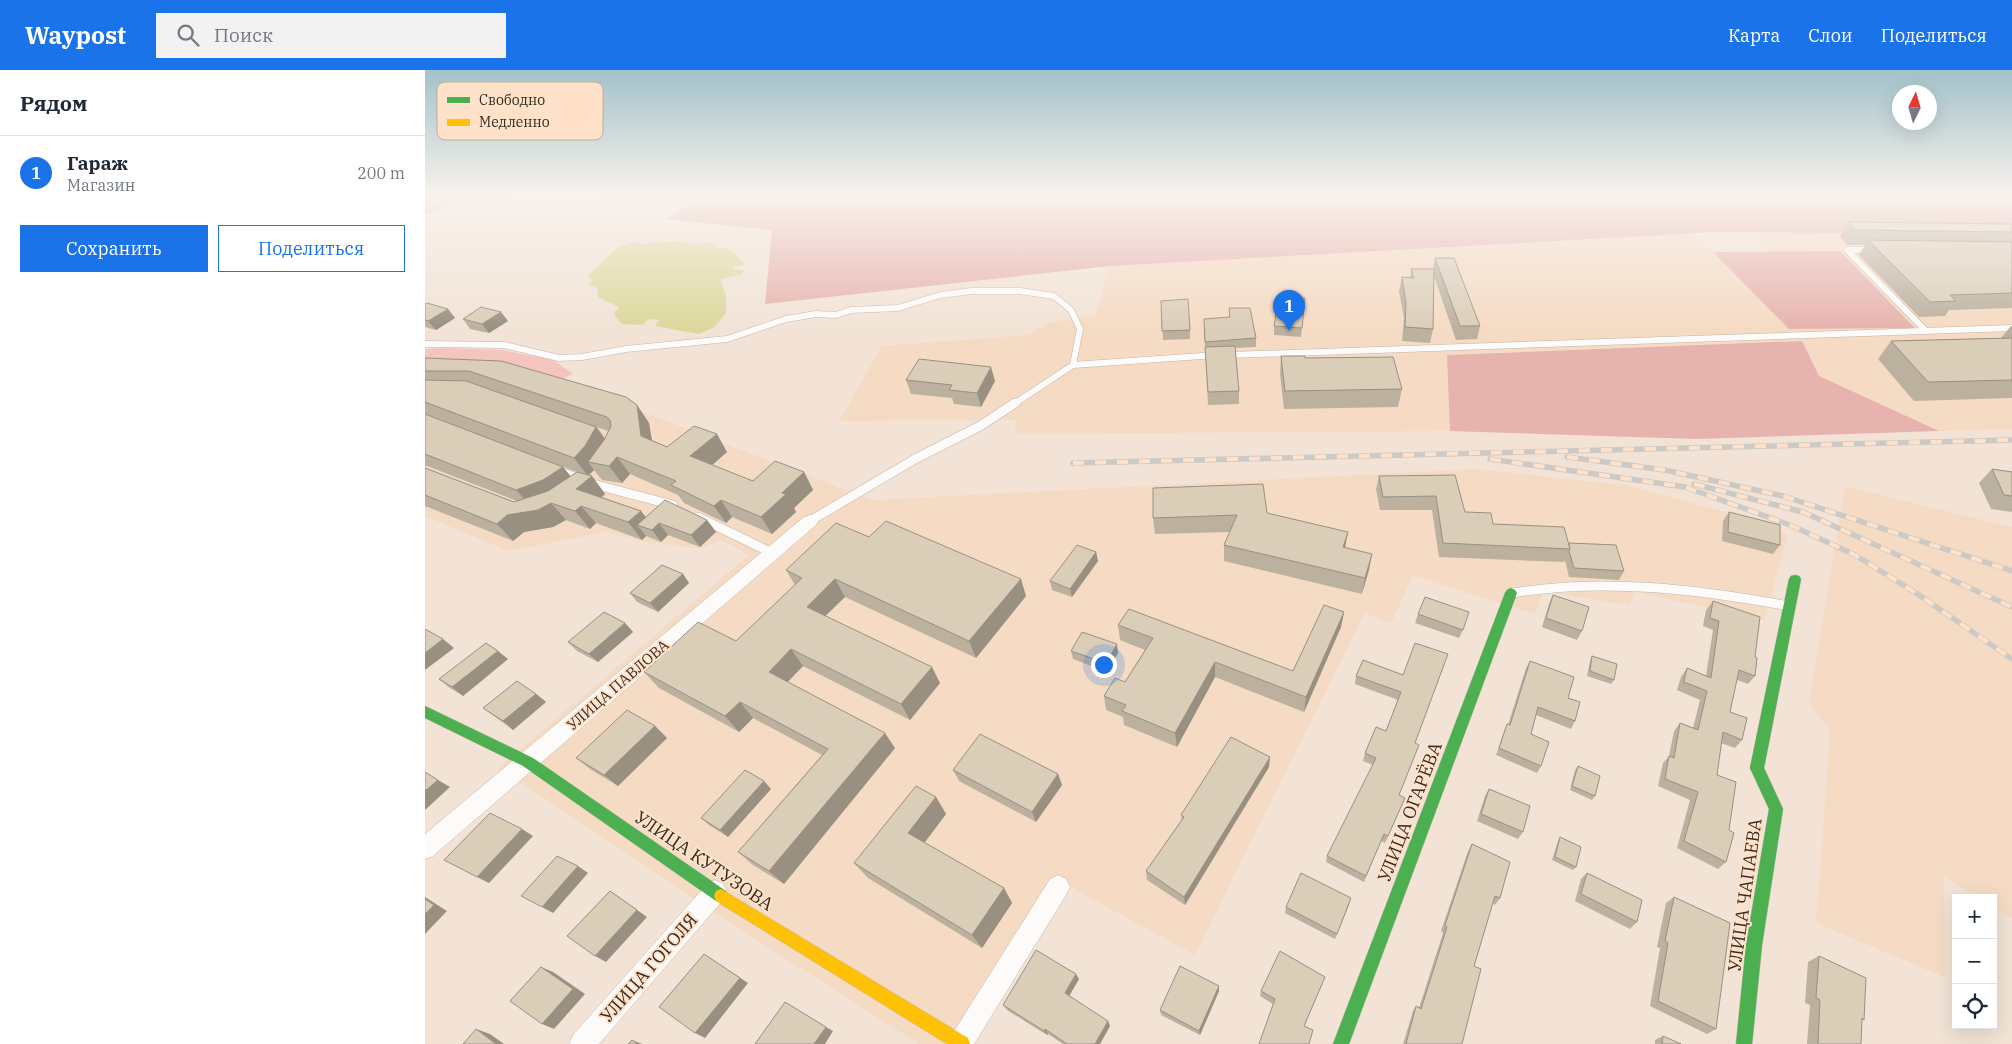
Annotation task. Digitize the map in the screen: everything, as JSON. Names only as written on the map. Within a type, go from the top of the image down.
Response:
[{"type":"street","name":"УЛИЦА ПАВЛОВА","points":[[425,848],[810,521]]},
{"type":"street","name":"УЛИЦА ЧАПАЕВА","points":[[1743,1044],[1754,945],[1776,809],[1757,768],[1795,579]]},
{"type":"street","name":"УЛИЦА ОГАРЁВА","points":[[1341,1044],[1511,593]]},
{"type":"street","name":"УЛИЦА КУТУЗОВА","points":[[425,712],[527,762],[715,892],[960,1044]]},
{"type":"street","points":[[960,1044],[1058,886]]},
{"type":"street","name":"УЛИЦА ГОГОЛЯ","points":[[582,1044],[715,892]]},
{"type":"lane","points":[[1886,251],[1847,250],[1926,331]]},
{"type":"lane","points":[[425,344],[496,344],[559,358],[582,356],[626,349],[727,340],[786,319],[816,314],[836,315],[851,310],[898,308],[940,295],[972,291],[1020,291],[1054,296],[1071,310],[1080,329],[1073,365]]},
{"type":"lane","points":[[810,521],[915,459],[980,426],[1073,365],[1202,356],[2012,328]]},
{"type":"lane","points":[[552,469],[585,486],[678,507]]},
{"type":"lane","points":[[585,486],[595,476]]},
{"type":"lane","points":[[687,511],[772,553]]},
{"type":"lane","points":[[1511,593],[1546,586],[1644,584],[1729,595],[1789,606]]},
{"type":"shaded area","points":[[771,239],[1583,239],[1110,266],[765,304]]},
{"type":"shaded area","points":[[1580,239],[1700,239],[1789,329],[1914,328],[1840,251],[1767,252],[1758,239],[2012,239],[2012,429],[1939,431],[1819,376],[1448,355],[1450,431],[1015,434],[1016,420],[839,421],[882,346],[1028,335],[1051,322],[1095,315],[1110,266]]},
{"type":"shaded area","points":[[681,241],[700,245],[716,243],[715,247],[732,250],[745,265],[734,266],[732,269],[744,270],[741,275],[720,279],[726,295],[726,313],[714,327],[699,334],[655,326],[659,320],[648,319],[643,325],[622,324],[614,314],[619,307],[598,297],[597,288],[587,284],[593,281],[588,276],[618,247],[633,242],[645,245],[654,242]]},
{"type":"shaded area","points":[[1840,251],[1915,328],[1789,329],[1713,252]]},
{"type":"shaded area","points":[[1802,341],[1819,376],[1939,431],[1698,439],[1450,431],[1447,355]]},
{"type":"shaded area","points":[[425,349],[502,350],[553,360],[573,374],[554,383],[425,372]]},
{"type":"shaded area","points":[[425,372],[554,383],[643,412],[872,500],[1477,469],[1630,486],[1748,518],[1788,535],[1764,620],[1635,592],[1630,605],[1543,592],[1535,614],[1413,576],[1391,623],[1365,613],[1195,955],[1068,886],[973,1044],[919,1044],[719,916],[498,768],[749,555],[720,540],[701,549],[640,541],[606,532],[508,551],[425,516]]},
{"type":"shaded area","points":[[1845,486],[2012,527],[2012,918],[1997,909],[1997,894],[1972,894],[1944,877],[1946,978],[1816,923],[1830,732],[1809,702]]},
{"type":"building","points":[[1868,240],[2012,242],[2012,293],[1950,295],[1956,301],[1930,302]]},
{"type":"building","points":[[1435,258],[1454,258],[1480,326],[1460,326]]},
{"type":"building","points":[[1411,269],[1434,269],[1433,329],[1405,327],[1406,304],[1402,277],[1414,278]]},
{"type":"building","points":[[1279,296],[1305,298],[1302,328],[1274,326]]},
{"type":"building","points":[[1188,299],[1190,330],[1162,331],[1161,301]]},
{"type":"building","points":[[425,304],[448,309],[428,321],[425,320]]},
{"type":"building","points":[[481,307],[501,312],[482,324],[463,319]]},
{"type":"building","points":[[1229,308],[1250,308],[1256,338],[1205,342],[1204,319],[1230,317]]},
{"type":"building","points":[[2012,338],[2012,380],[1928,382],[1891,341]]},
{"type":"building","points":[[1235,346],[1239,391],[1208,392],[1205,347]]},
{"type":"building","points":[[1281,356],[1305,356],[1305,358],[1393,357],[1402,389],[1285,391]]},
{"type":"building","points":[[425,358],[501,361],[626,397],[637,405],[641,436],[667,447],[694,426],[717,434],[690,456],[753,481],[775,461],[804,472],[782,493],[786,494],[761,517],[721,500],[714,506],[671,485],[676,481],[617,457],[609,466],[588,462],[604,440],[611,426],[610,420],[607,417],[469,371],[425,371]]},
{"type":"building","points":[[919,359],[991,367],[977,393],[949,390],[952,385],[906,380]]},
{"type":"building","points":[[425,380],[466,381],[596,427],[585,446],[574,458],[425,402]]},
{"type":"building","points":[[425,414],[563,467],[543,480],[516,490],[425,454]]},
{"type":"building","points":[[425,468],[514,502],[548,491],[577,472],[592,476],[576,489],[641,511],[628,522],[581,506],[575,511],[551,503],[538,510],[507,515],[497,524],[425,495]]},
{"type":"building","points":[[1992,469],[2012,472],[2012,496],[2004,495]]},
{"type":"building","points":[[1455,475],[1465,512],[1491,513],[1493,524],[1564,527],[1570,549],[1443,543],[1436,496],[1383,497],[1379,476]]},
{"type":"building","points":[[1263,484],[1267,513],[1348,532],[1343,547],[1372,554],[1365,578],[1224,545],[1237,515],[1153,518],[1153,488]]},
{"type":"building","points":[[665,500],[707,520],[691,535],[659,523],[652,530],[637,525]]},
{"type":"building","points":[[1729,512],[1780,525],[1780,545],[1728,532]]},
{"type":"building","points":[[886,521],[1021,579],[969,641],[835,579],[807,607],[932,667],[901,704],[791,649],[769,672],[885,733],[769,871],[738,852],[828,749],[740,702],[725,716],[644,672],[698,622],[736,641],[802,578],[786,570],[836,523],[869,537]]},
{"type":"building","points":[[1569,543],[1616,545],[1624,571],[1574,568],[1569,551]]},
{"type":"building","points":[[1077,545],[1096,552],[1070,589],[1050,581]]},
{"type":"building","points":[[662,565],[683,574],[650,603],[630,593]]},
{"type":"building","points":[[1553,595],[1589,607],[1582,631],[1546,618]]},
{"type":"building","points":[[1425,597],[1469,612],[1463,630],[1418,614]]},
{"type":"building","points":[[1713,601],[1760,617],[1755,657],[1757,658],[1755,676],[1739,670],[1730,712],[1747,718],[1742,740],[1723,732],[1717,775],[1736,782],[1729,830],[1734,833],[1726,862],[1684,841],[1698,792],[1665,779],[1669,756],[1674,758],[1680,723],[1698,730],[1707,691],[1684,682],[1687,668],[1711,678],[1719,621],[1710,618]]},
{"type":"building","points":[[1324,605],[1344,612],[1306,697],[1215,662],[1175,733],[1122,711],[1126,705],[1104,696],[1115,678],[1125,682],[1153,638],[1118,625],[1129,609],[1293,671]]},
{"type":"building","points":[[604,612],[625,623],[589,654],[568,642]]},
{"type":"building","points":[[425,629],[443,639],[425,653]]},
{"type":"building","points":[[1082,632],[1117,644],[1106,663],[1071,651]]},
{"type":"building","points":[[486,643],[498,651],[452,687],[439,679]]},
{"type":"building","points":[[1415,643],[1448,654],[1415,743],[1419,745],[1399,795],[1405,798],[1388,836],[1384,834],[1366,876],[1327,856],[1376,758],[1365,753],[1376,727],[1386,731],[1401,692],[1356,676],[1363,660],[1403,675]]},
{"type":"building","points":[[1592,656],[1617,664],[1614,680],[1590,671]]},
{"type":"building","points":[[1530,661],[1574,677],[1568,698],[1580,702],[1575,721],[1538,707],[1531,734],[1549,742],[1541,766],[1499,748],[1507,724],[1510,725]]},
{"type":"building","points":[[517,681],[536,694],[503,721],[483,708]]},
{"type":"building","points":[[627,710],[655,726],[604,775],[576,758]]},
{"type":"building","points":[[980,734],[1058,774],[1032,812],[953,770]]},
{"type":"building","points":[[1231,737],[1270,757],[1184,897],[1146,871],[1184,817],[1181,815]]},
{"type":"building","points":[[1578,766],[1600,776],[1595,796],[1572,786]]},
{"type":"building","points":[[745,770],[764,781],[720,830],[701,818]]},
{"type":"building","points":[[425,772],[438,780],[425,791]]},
{"type":"building","points":[[916,786],[936,797],[908,833],[1004,888],[972,935],[854,863]]},
{"type":"building","points":[[1489,789],[1530,806],[1523,832],[1481,814]]},
{"type":"building","points":[[490,813],[522,829],[477,877],[444,860]]},
{"type":"building","points":[[1560,837],[1581,847],[1576,867],[1555,857]]},
{"type":"building","points":[[1472,844],[1510,862],[1500,898],[1495,896],[1474,966],[1481,969],[1462,1044],[1406,1044],[1416,1006],[1421,1009],[1447,927],[1445,925]]},
{"type":"building","points":[[557,856],[578,866],[542,907],[521,896]]},
{"type":"building","points":[[1301,873],[1351,898],[1337,934],[1286,907]]},
{"type":"building","points":[[1587,873],[1642,900],[1637,922],[1581,894]]},
{"type":"building","points":[[610,891],[637,910],[595,956],[567,936]]},
{"type":"building","points":[[1674,897],[1730,923],[1716,1029],[1658,1001],[1668,943],[1665,941]]},
{"type":"building","points":[[425,899],[434,905],[425,914]]},
{"type":"building","points":[[1036,950],[1076,974],[1065,993],[1108,1021],[1095,1044],[1067,1044],[1003,1005]]},
{"type":"building","points":[[1280,951],[1325,977],[1304,1026],[1313,1030],[1309,1044],[1259,1044],[1275,999],[1261,991]]},
{"type":"building","points":[[704,954],[740,978],[695,1033],[659,1007]]},
{"type":"building","points":[[1819,956],[1866,978],[1861,1044],[1818,1044],[1820,1000],[1816,998]]},
{"type":"building","points":[[1180,966],[1219,986],[1199,1031],[1160,1010]]},
{"type":"building","points":[[541,967],[573,989],[542,1024],[510,1001]]},
{"type":"building","points":[[785,1002],[826,1027],[814,1044],[755,1044]]},
{"type":"building","points":[[476,1029],[496,1044],[463,1044]]},
{"type":"building","points":[[1663,1036],[1681,1044],[1662,1044]]},
{"type":"building","points":[[632,1040],[638,1044],[628,1044]]},
{"type":"railway","points":[[1073,463],[2012,440]]},
{"type":"railway","points":[[1567,457],[1665,470],[1783,496],[2012,571]]},
{"type":"railway","points":[[1490,459],[1685,487],[1790,525],[1855,555],[1916,593],[2012,659]]},
{"type":"railway","points":[[1694,484],[1803,512],[2012,607]]},
{"type":"traffic: fast","points":[[1744,1044],[1754,945],[1776,809],[1757,768],[1795,579]]},
{"type":"traffic: fast","points":[[1341,1044],[1511,593]]},
{"type":"traffic: fast","points":[[425,712],[528,762],[721,896]]},
{"type":"traffic: slow","points":[[721,896],[962,1044]]},
{"type":"place","name":"Гараж","points":[[1289,331]]}]
